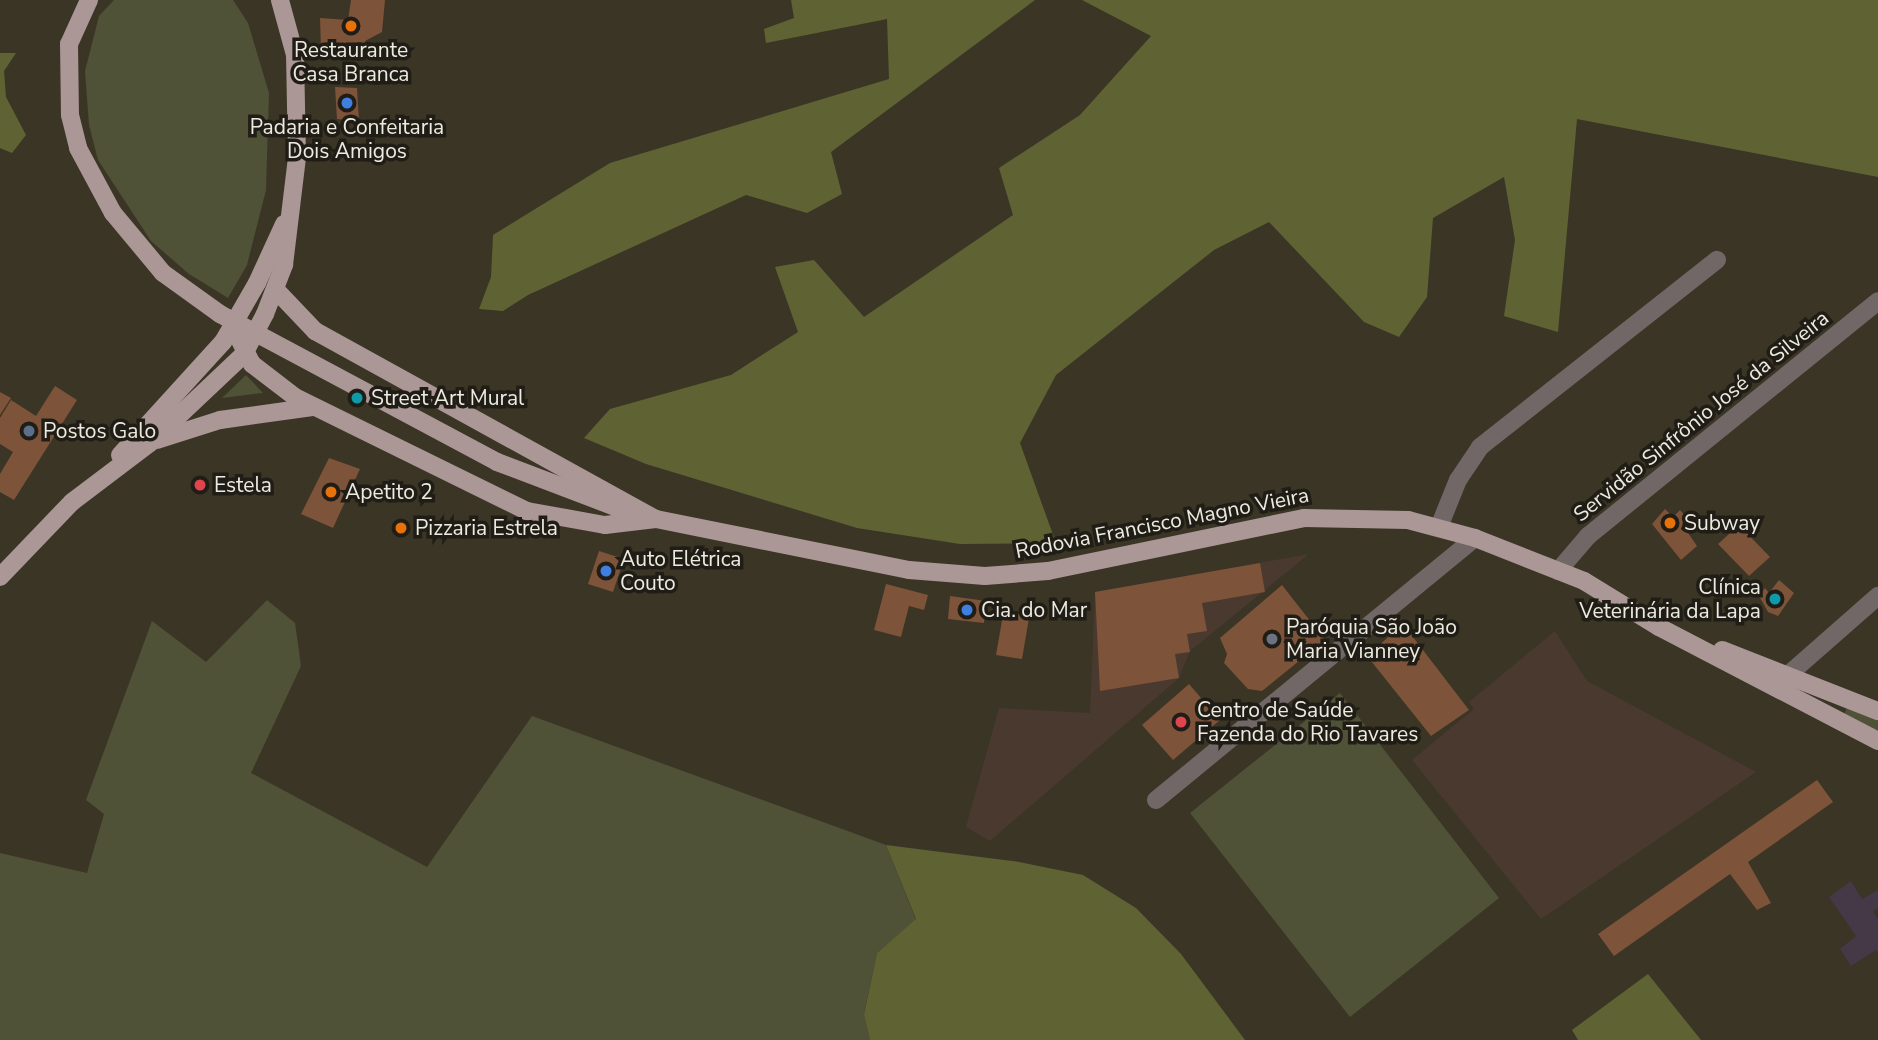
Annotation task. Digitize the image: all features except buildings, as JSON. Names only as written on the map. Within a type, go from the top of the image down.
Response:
[{"type":"main road","points":[[89,0],[69,44],[70,115],[78,148],[113,213],[163,273],[220,314],[497,462],[621,509],[656,519]]},
{"type":"main road","points":[[269,0],[292,40]]},
{"type":"main road","points":[[93,484],[150,443],[244,354],[276,290],[292,206],[298,135],[292,40],[280,0]]},
{"type":"main road","points":[[0,577],[33,538],[93,484],[174,399],[232,326],[257,283],[292,206]]},
{"type":"main road","name":"Rodovia Francisco Magno Vieira","points":[[276,290],[315,331],[656,519],[909,570],[985,576],[1048,570],[1304,517],[1371,516],[1439,527],[1558,570],[1659,627],[1878,741]]},
{"type":"main road","points":[[232,326],[244,354]]},
{"type":"main road","name":"Rodovia Francisco Magno Vieira","points":[[244,354],[268,378],[314,407],[527,512],[605,525],[656,519]]},
{"type":"main road","points":[[150,443],[220,420],[314,407]]},
{"type":"main road","name":"Rodovia Francisco Magno Vieira","points":[[1659,627],[1878,711]]},
{"type":"street","points":[[1439,527],[1458,480],[1480,447],[1717,260]]},
{"type":"street","name":"Servidão Sinfrônio José da Silveira","points":[[1558,570],[1588,536],[1878,301]]},
{"type":"street","points":[[1156,800],[1475,538]]},
{"type":"street","points":[[1788,675],[1878,596]]},
{"type":"shaded area","points":[[1309,554],[1190,651],[1179,678],[990,841],[966,827],[999,708],[1090,713],[1095,592]]},
{"type":"shaded area","points":[[1555,631],[1587,681],[1756,772],[1541,919],[1412,760],[1474,709],[1469,702]]},
{"type":"shaded area","points":[[1851,881],[1862,899],[1878,890],[1878,908],[1873,911],[1878,920],[1878,953],[1876,950],[1851,966],[1840,949],[1856,936],[1829,897]]},
{"type":"green space","points":[[114,0],[233,0],[248,23],[269,93],[266,190],[247,265],[228,298],[189,274],[151,241],[98,160],[89,125],[85,71],[99,16]]},
{"type":"green space","points":[[791,0],[1035,0],[831,152],[842,194],[807,213],[746,195],[528,295],[503,311],[479,309],[491,277],[493,235],[610,163],[889,79],[887,19],[766,43],[764,29],[794,18]]},
{"type":"green space","points":[[1082,0],[1878,0],[1878,177],[1577,119],[1558,332],[1504,316],[1515,240],[1504,177],[1433,218],[1427,297],[1399,337],[1364,322],[1269,222],[1214,250],[1056,375],[1020,443],[1056,543],[960,544],[857,528],[646,464],[584,438],[610,409],[731,375],[798,332],[775,267],[814,260],[864,317],[1013,215],[999,168],[1080,115],[1151,36]]},
{"type":"green space","points":[[0,53],[16,53],[4,71],[6,97],[26,135],[12,153],[0,148]]},
{"type":"green space","points":[[246,375],[263,393],[222,398]]},
{"type":"green space","points":[[267,600],[295,623],[301,666],[251,773],[427,867],[532,716],[886,845],[916,920],[877,953],[864,1013],[870,1040],[0,1040],[0,853],[87,873],[104,814],[86,800],[152,621],[206,662]]},
{"type":"green space","points":[[1340,693],[1499,898],[1350,1017],[1190,813]]},
{"type":"green space","points":[[1847,707],[1878,721],[1878,731],[1844,715]]},
{"type":"green space","points":[[886,845],[1019,862],[1083,875],[1136,908],[1181,954],[1245,1040],[870,1040],[864,1014],[877,953],[916,919]]},
{"type":"green space","points":[[1648,974],[1701,1040],[1578,1040],[1572,1030]]},
{"type":"place","name":"Restaurante Casa Branca","points":[[351,26]]},
{"type":"place","name":"Padaria e Confeitaria Dois Amigos","points":[[347,103]]},
{"type":"place","name":"Street Art Mural","points":[[357,398]]},
{"type":"place","name":"Postos Galo","points":[[29,431]]},
{"type":"place","name":"Estela","points":[[200,485]]},
{"type":"place","name":"Apetito 2","points":[[331,492]]},
{"type":"place","name":"Subway","points":[[1670,523]]},
{"type":"place","name":"Pizzaria Estrela","points":[[401,528]]},
{"type":"place","name":"Auto Elétrica Couto","points":[[606,571]]},
{"type":"place","name":"Clínica Veterinária da Lapa","points":[[1775,599]]},
{"type":"place","name":"Cia. do Mar","points":[[967,610]]},
{"type":"place","name":"Paróquia São João Maria Vianney","points":[[1272,639]]},
{"type":"place","name":"Centro de Saúde Fazenda do Rio Tavares","points":[[1181,722]]}]
